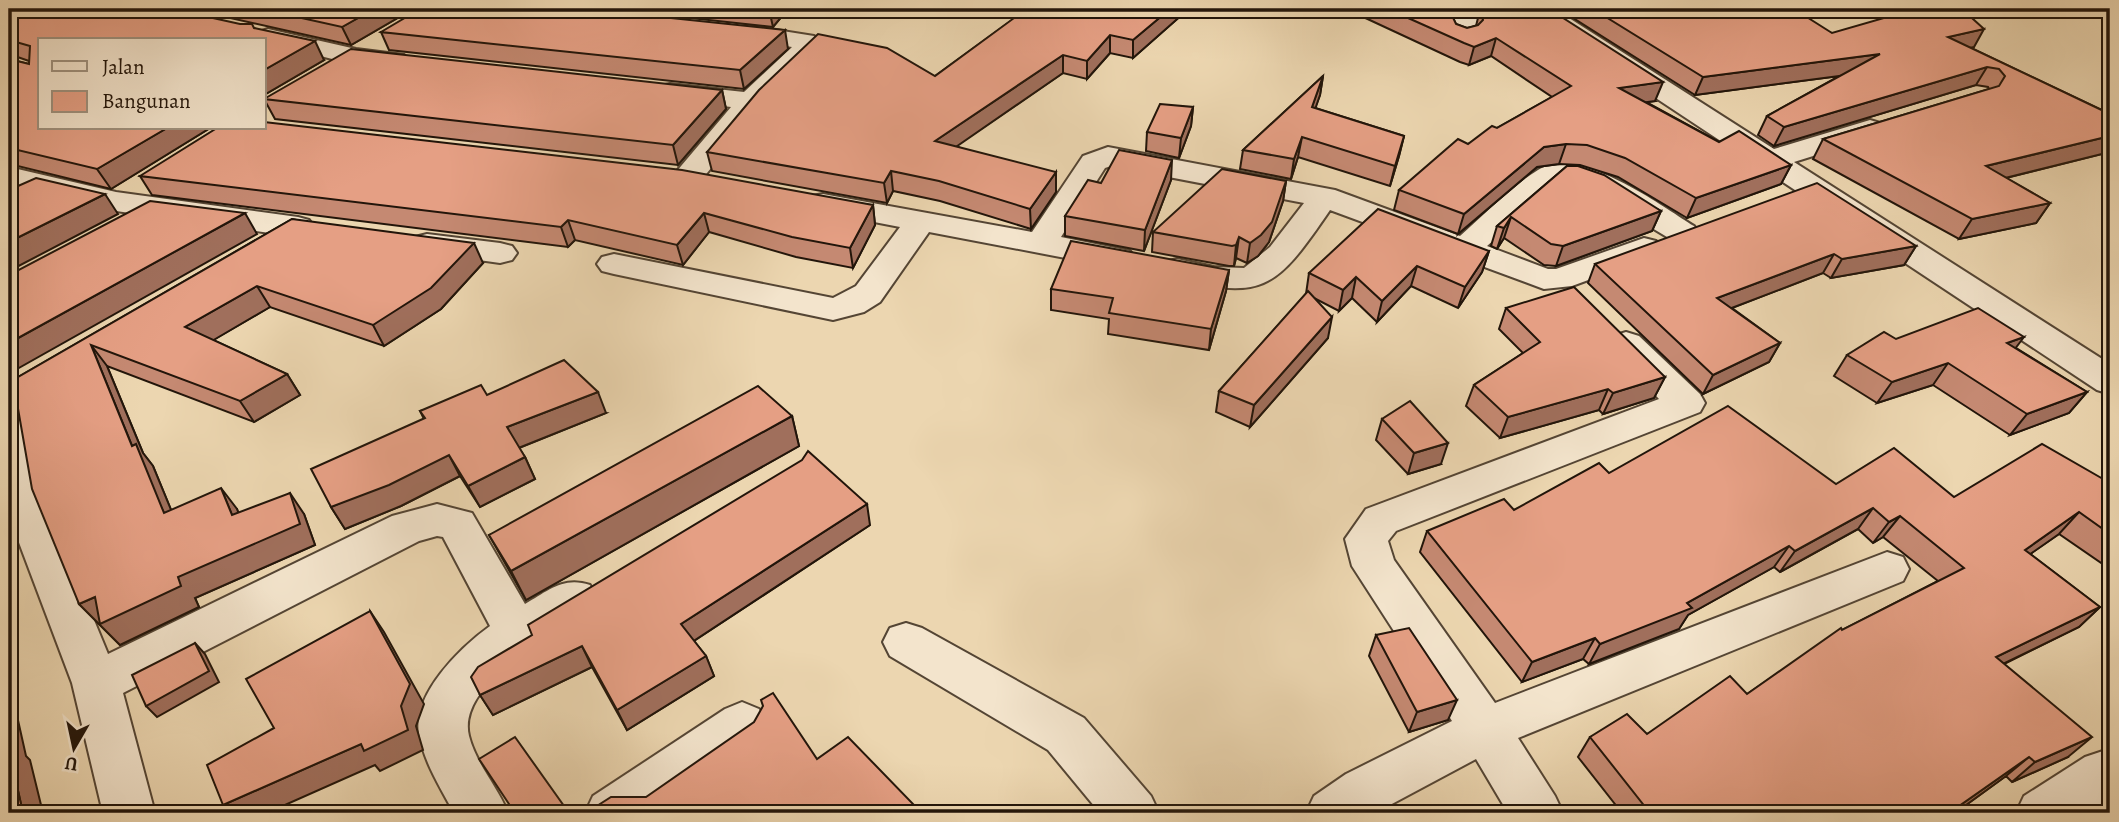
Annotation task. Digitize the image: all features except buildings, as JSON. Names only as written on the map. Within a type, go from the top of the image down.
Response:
[{"type":"street","points":[[1463,36],[1458,22],[1500,9]]},
{"type":"street","points":[[1538,9],[2110,381]]},
{"type":"street","points":[[712,29],[794,38],[808,43],[805,51],[673,176],[726,185]]},
{"type":"street","points":[[239,30],[356,57],[424,65]]},
{"type":"street","points":[[322,77],[390,36]]},
{"type":"street","points":[[642,89],[751,102]]},
{"type":"street","points":[[1769,160],[1899,120]]},
{"type":"street","points":[[1040,244],[1094,162],[1108,156],[1324,197],[1544,279],[1560,279],[1695,228],[1596,182],[1562,171],[1550,174],[1465,249]]},
{"type":"street","points":[[17,186],[118,201],[156,194],[311,229],[249,255]]},
{"type":"street","points":[[1772,201],[1810,187]]},
{"type":"street","points":[[112,233],[156,194]]},
{"type":"street","points":[[791,197],[1229,279],[1255,277],[1272,265],[1324,197]]},
{"type":"street","points":[[614,264],[833,309],[852,304],[868,294],[921,221]]},
{"type":"street","points":[[392,239],[500,253]]},
{"type":"street","points":[[1537,813],[1485,729],[1374,566],[1366,539],[1381,520],[1686,403],[1560,279]]},
{"type":"street","points":[[17,391],[28,510],[96,683],[128,813]]},
{"type":"street","points":[[96,683],[407,528],[437,520],[457,524],[517,632]]},
{"type":"street","points":[[1332,813],[1364,791],[1485,729],[1887,569]]},
{"type":"street","points":[[482,813],[455,763],[443,727],[453,696],[475,666],[517,632],[612,575]]},
{"type":"street","points":[[906,642],[1066,734],[1133,813]]},
{"type":"street","points":[[611,813],[743,724]]},
{"type":"street","points":[[2042,813],[2103,774]]}]
